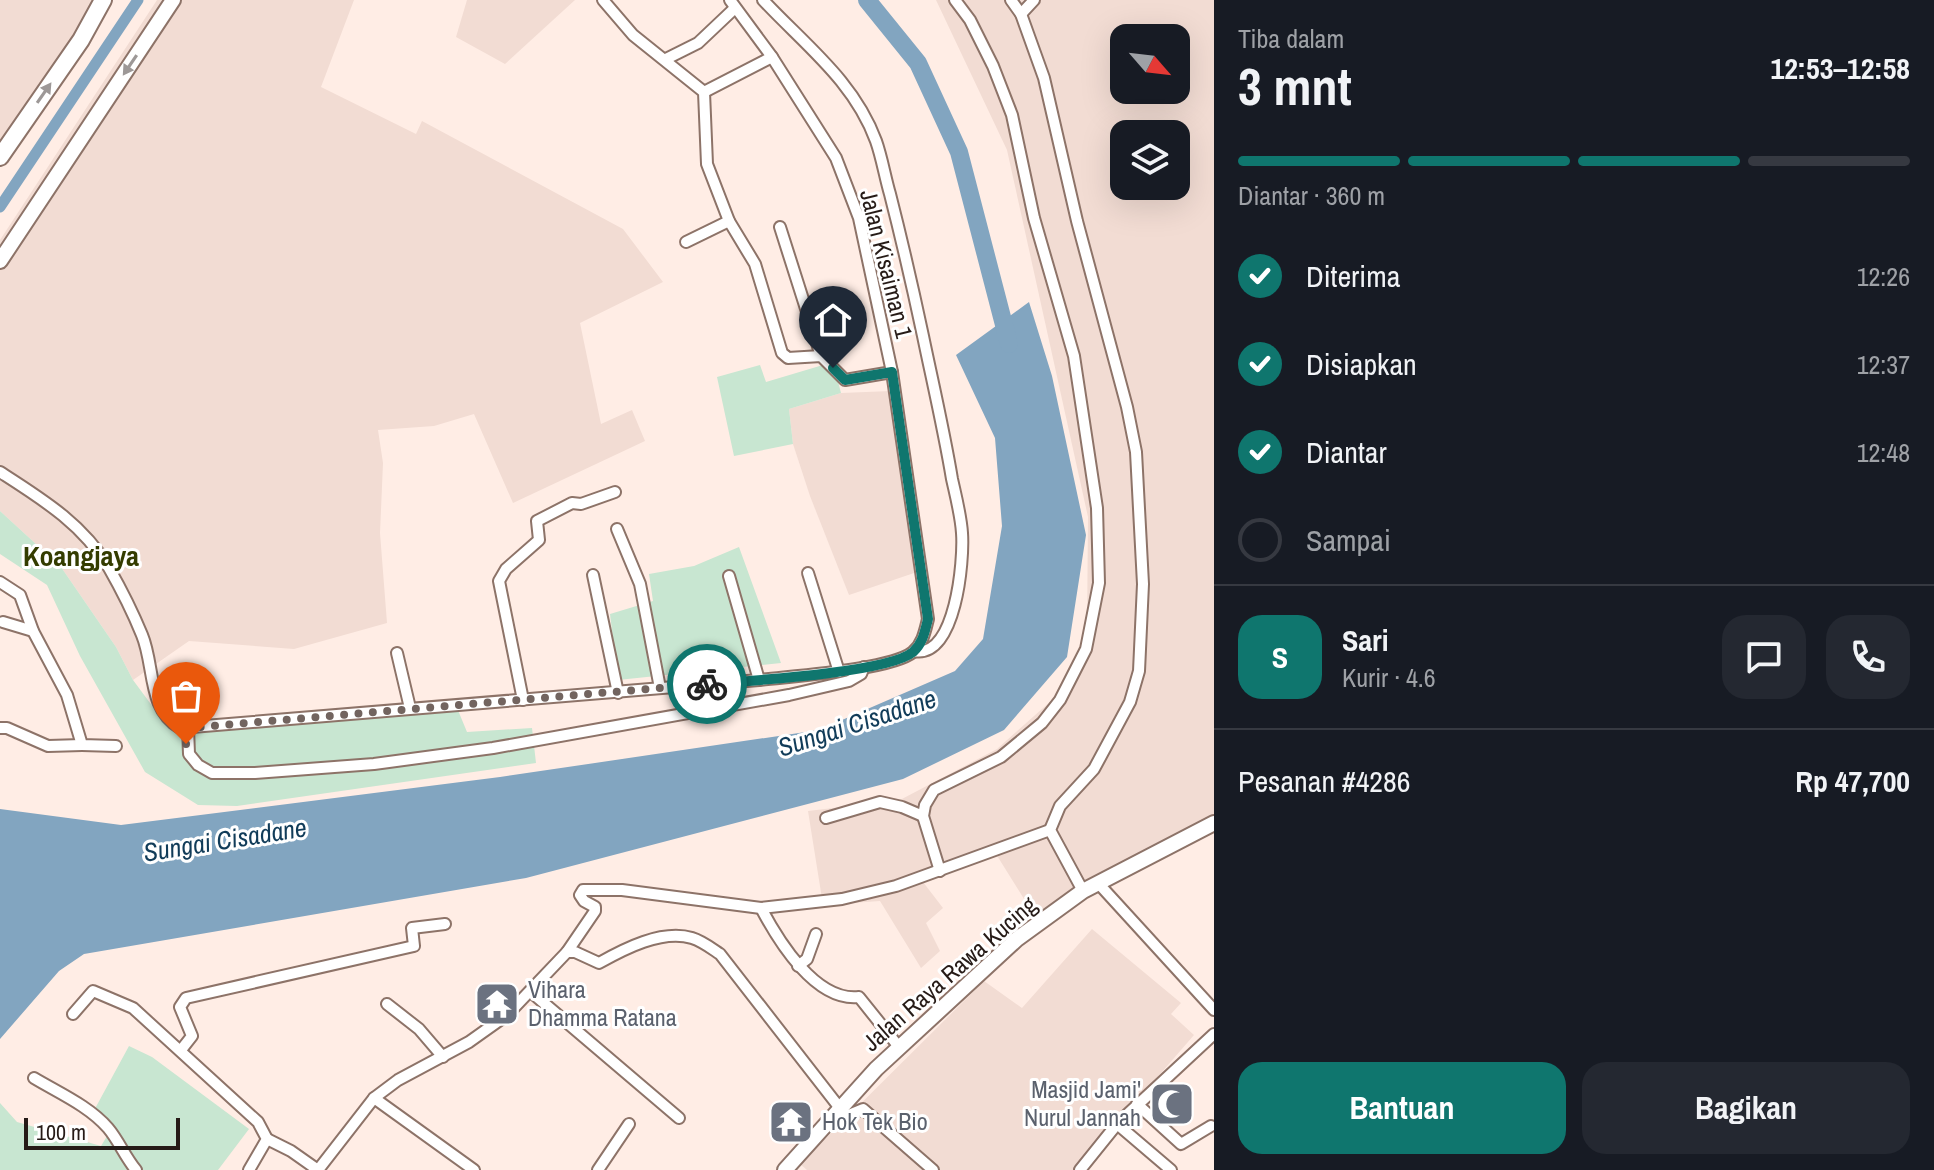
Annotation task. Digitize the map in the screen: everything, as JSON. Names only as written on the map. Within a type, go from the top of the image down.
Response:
[{"type":"main road","points":[[0,157],[81,40],[103,0]]},
{"type":"street","points":[[0,261],[173,0]]},
{"type":"street","points":[[603,0],[633,35],[704,92],[707,164],[729,221],[755,264],[782,353],[788,358],[821,356]]},
{"type":"street","points":[[0,472],[61,511],[87,537],[109,568],[143,637],[163,714],[180,728],[839,672],[904,658],[914,651],[925,651],[935,644],[946,629],[954,611],[960,587],[962,534],[905,253],[876,140],[849,88],[763,0]]},
{"type":"street","points":[[940,871],[923,816],[925,805],[934,790],[1001,757],[1042,723],[1060,700],[1086,649],[1099,583],[1097,508],[1074,356],[1034,218],[1012,115],[993,66],[970,20],[955,0]]},
{"type":"street","points":[[73,1014],[93,991],[133,1008],[258,1122],[267,1139],[318,1170],[374,1098],[398,1080],[443,1057],[507,1015],[531,992],[567,952],[595,911],[595,907],[580,895],[583,890],[622,890],[761,908],[842,899],[896,886],[1050,830],[1060,806],[1094,769],[1130,702],[1139,671],[1143,584],[1136,452],[1044,78],[1021,14],[1011,0]]},
{"type":"street","points":[[1021,14],[1034,0]]},
{"type":"street","points":[[666,59],[698,43],[732,4]]},
{"type":"street","name":"Jalan Kisaiman 1","points":[[732,4],[772,57],[836,158],[859,218],[892,372],[928,619],[922,641],[914,651]]},
{"type":"street","points":[[704,92],[772,57]]},
{"type":"street","points":[[686,242],[729,221]]},
{"type":"street","points":[[780,227],[821,356],[845,380],[892,372]]},
{"type":"street","points":[[523,700],[499,581],[506,569],[539,540],[537,521],[572,503],[581,504],[615,492]]},
{"type":"street","points":[[617,529],[640,584],[660,688]]},
{"type":"street","points":[[808,573],[839,672]]},
{"type":"street","points":[[593,575],[618,693]]},
{"type":"street","points":[[729,576],[759,680]]},
{"type":"street","points":[[0,582],[20,595],[33,631],[67,695],[82,745]]},
{"type":"street","points":[[0,635],[2,621],[33,631]]},
{"type":"street","points":[[397,653],[410,708]]},
{"type":"street","points":[[188,728],[189,754],[198,765],[212,773],[374,764],[493,748],[789,695],[849,681],[861,674],[864,667]]},
{"type":"street","points":[[0,728],[7,728],[48,746],[116,746]]},
{"type":"street","points":[[826,818],[880,802],[923,816]]},
{"type":"street","name":"Jalan Raya Rawa Kucing","points":[[785,1170],[840,1107],[899,1047],[1017,939],[1083,891],[1214,823]]},
{"type":"street","points":[[1050,830],[1083,891]]},
{"type":"street","points":[[1098,883],[1214,1010]]},
{"type":"street","points":[[761,908],[798,966],[825,988],[846,998],[859,997],[899,1047]]},
{"type":"street","points":[[181,1050],[192,1038],[180,1007],[186,998],[414,946],[412,928],[445,924]]},
{"type":"street","points":[[798,966],[807,959],[816,934]]},
{"type":"street","points":[[567,952],[575,952],[599,963],[627,947],[669,936],[696,939],[720,954],[846,1116],[863,1109],[933,1170]]},
{"type":"street","points":[[531,992],[679,1118]]},
{"type":"street","points":[[387,1004],[419,1029],[443,1057]]},
{"type":"street","points":[[1080,1170],[1117,1124],[1214,1034]]},
{"type":"street","points":[[34,1078],[91,1112],[109,1129],[136,1170]]},
{"type":"street","points":[[374,1098],[474,1170]]},
{"type":"street","points":[[1137,1104],[1181,1144],[1211,1126]]},
{"type":"street","points":[[598,1170],[629,1124]]},
{"type":"street","points":[[1117,1124],[1171,1170]]},
{"type":"street","points":[[249,1170],[267,1139]]},
{"type":"shaded area","points":[[0,0],[109,0],[0,161]]},
{"type":"shaded area","points":[[157,0],[354,0],[321,87],[416,134],[422,121],[623,229],[663,282],[580,323],[601,424],[632,410],[645,441],[513,503],[474,414],[434,426],[378,430],[383,463],[380,533],[387,623],[294,649],[189,641],[133,680],[116,647],[61,567],[0,511],[0,240]]},
{"type":"shaded area","points":[[467,0],[575,0],[505,64],[456,37]]},
{"type":"shaded area","points":[[936,0],[1214,0],[1214,823],[1039,923],[996,854],[925,880],[923,882],[943,908],[926,923],[940,951],[921,968],[880,901],[823,905],[808,811],[900,800],[997,749],[1060,693],[1087,631],[1088,517],[1007,150]]},
{"type":"shaded area","points":[[891,391],[920,571],[849,595],[793,444],[789,409],[841,393]]},
{"type":"shaded area","points":[[1092,929],[1181,1003],[1171,1014],[1194,1035],[1077,1170],[807,1170],[800,1164],[984,981],[1022,1008]]},
{"type":"green space","points":[[833,362],[841,393],[789,409],[793,444],[734,456],[717,377],[760,365],[766,382]]},
{"type":"green space","points":[[0,511],[61,567],[116,647],[133,680],[170,730],[455,703],[467,732],[532,728],[536,763],[237,806],[198,805],[145,772],[80,656],[47,585],[0,554]]},
{"type":"green space","points":[[739,547],[781,663],[618,680],[610,614],[653,601],[649,574],[694,566]]},
{"type":"green space","points":[[129,1046],[152,1057],[249,1129],[218,1170],[0,1170],[0,1103],[17,1122],[101,1146],[112,1128],[91,1116]]},
{"type":"water","points":[[1029,302],[1052,376],[1086,535],[1067,657],[1004,730],[903,779],[526,878],[84,954],[59,971],[0,1039],[0,809],[121,825],[500,777],[819,730],[955,671],[983,639],[1002,526],[995,438],[956,355]]},
{"type":"waterway","points":[[0,207],[138,0]]},
{"type":"waterway","name":"Sungai Cisadane","points":[[867,0],[918,63],[959,152],[1009,344]]},
{"type":"way so far","points":[[186,744],[188,728],[707,684]]},
{"type":"place","name":"Vihara Dhamma Ratana","points":[[497,1004]]},
{"type":"place","name":"Masjid Jami' Nurul Jannah","points":[[1172,1104]]},
{"type":"place","name":"Hok Tek Bio","points":[[791,1122]]},
{"type":"district","name":"Koangjaya","points":[[81,556]]},
{"type":"route","points":[[707,684],[839,672],[904,658],[922,641],[928,619],[892,372],[845,380],[833,368]]}]
